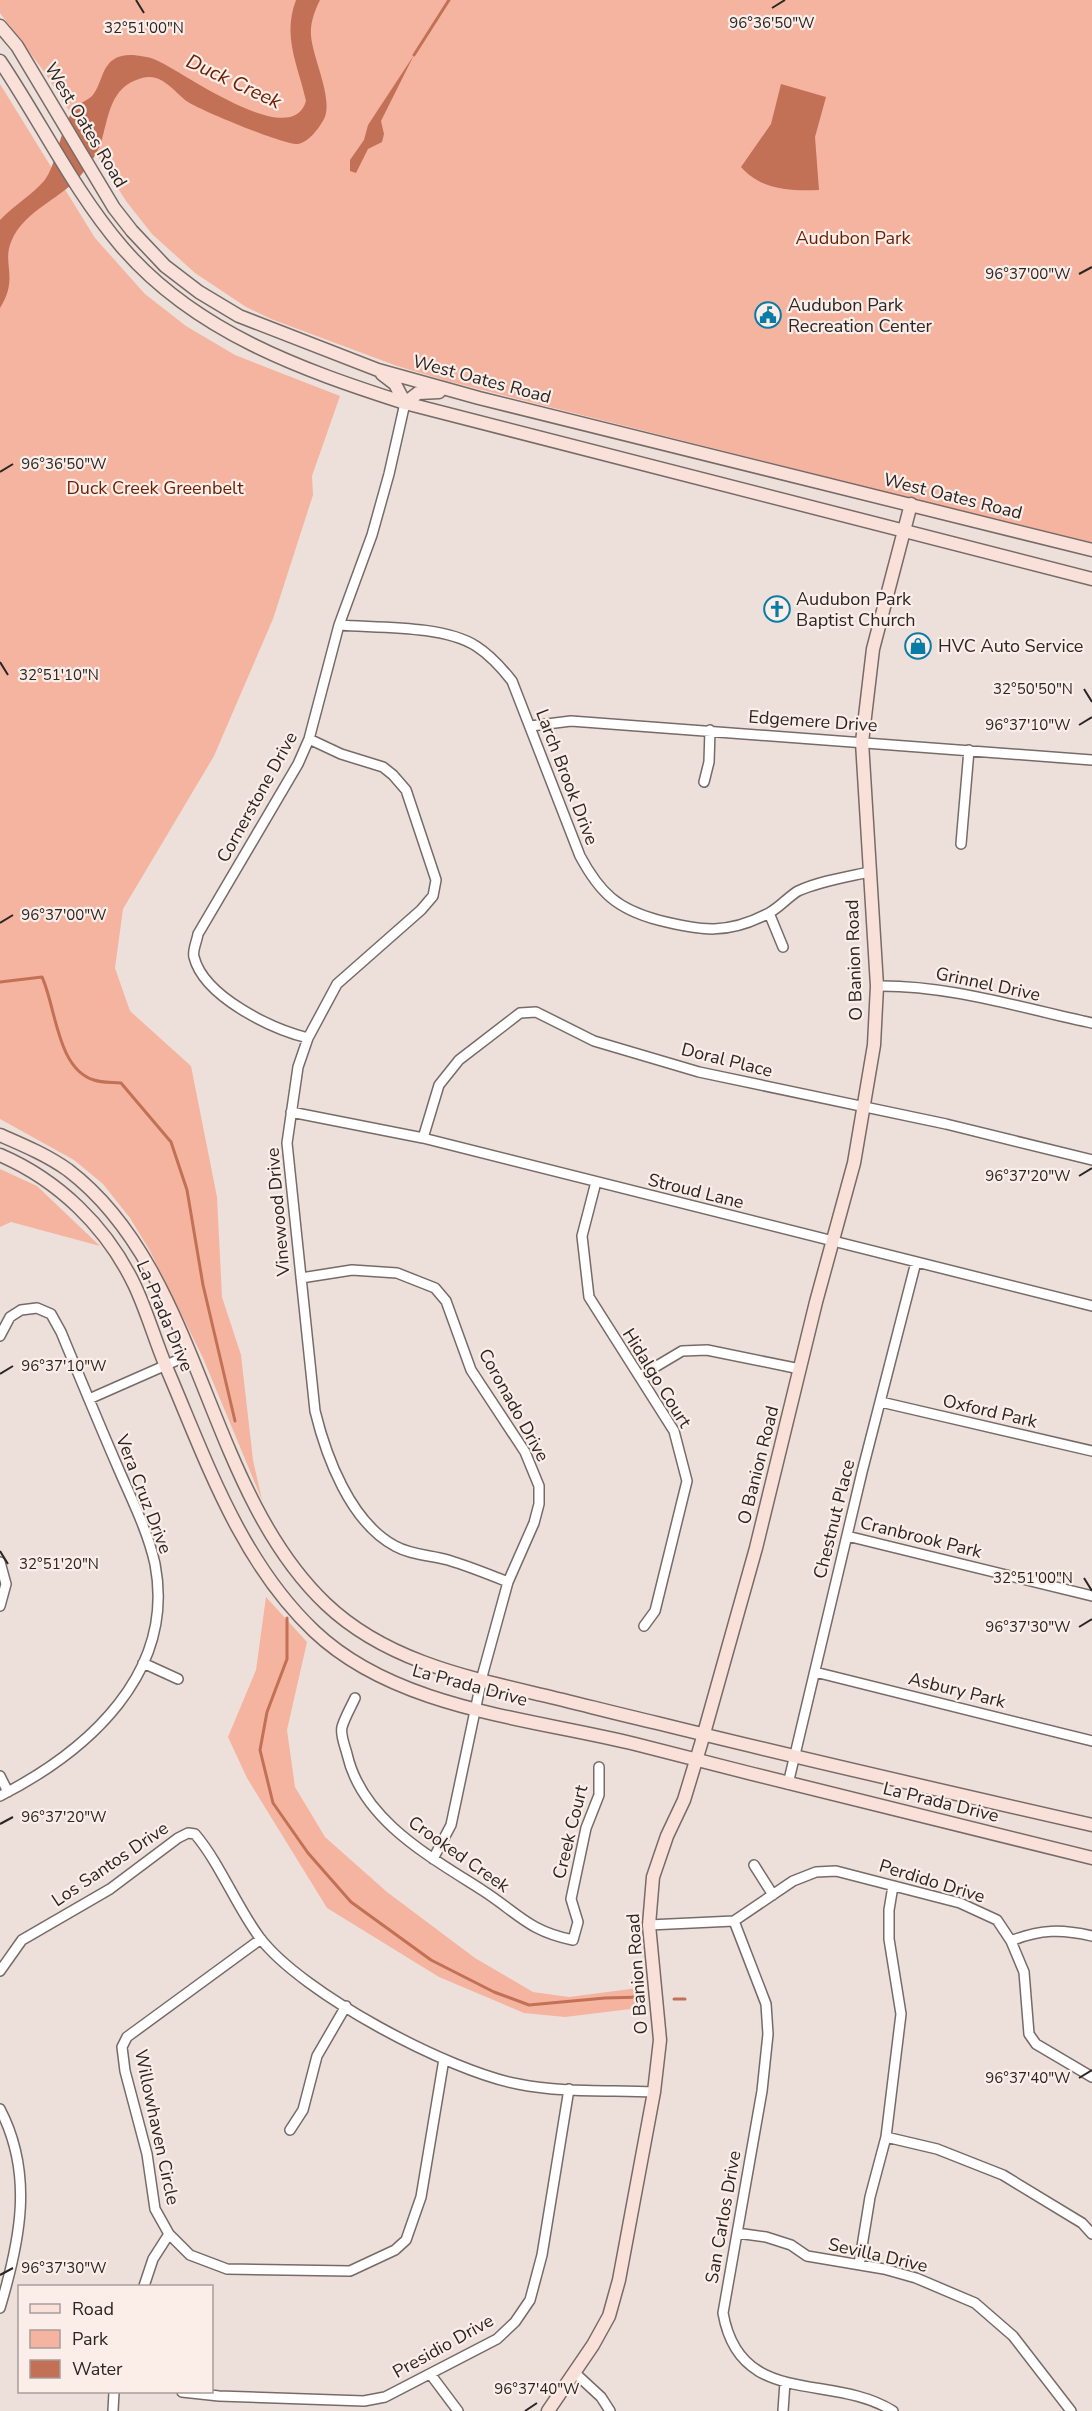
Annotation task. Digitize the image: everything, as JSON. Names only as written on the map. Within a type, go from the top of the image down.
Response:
[{"type":"main road","name":"West Oates Road","points":[[0,26],[32,71],[114,208],[150,251],[199,292],[239,316],[378,370],[479,398],[1092,550]]},
{"type":"main road","name":"West Oates Road","points":[[0,61],[91,205],[121,246],[176,299],[207,320],[250,344],[321,375],[405,403],[1092,579]]},
{"type":"main road","points":[[378,370],[395,384],[405,403],[418,393],[429,391],[479,398]]},
{"type":"main road","name":"O Banion Road","points":[[548,2411],[575,2373],[609,2316],[620,2280],[654,2092],[660,2040],[649,1925],[653,1877],[704,1735],[756,1548],[854,1163],[874,1045],[877,986],[862,742],[873,649],[911,504]]},
{"type":"main road","name":"La Prada Drive","points":[[0,1135],[36,1151],[68,1170],[117,1220],[157,1283],[252,1499],[283,1556],[301,1578],[350,1624],[381,1644],[422,1663],[481,1681],[794,1758],[1092,1825]]},
{"type":"main road","name":"La Prada Drive","points":[[0,1155],[45,1180],[76,1204],[104,1233],[135,1286],[165,1365],[236,1525],[265,1574],[313,1630],[338,1651],[406,1688],[477,1709],[696,1760],[1092,1858]]},
{"type":"street","name":"Cornerstone Drive","points":[[308,1038],[267,1026],[239,1007],[204,976],[193,956],[198,934],[298,764],[309,739],[339,625],[372,535],[405,403]]},
{"type":"street","name":"Larch Brook Drive","points":[[339,625],[440,634],[474,645],[497,662],[512,681],[580,856],[595,884],[618,904],[636,914],[714,931],[769,913],[797,892],[827,881],[869,872]]},
{"type":"street","name":"Edgemere Drive","points":[[531,726],[571,721],[1092,760]]},
{"type":"street","points":[[704,782],[709,762],[710,730]]},
{"type":"street","name":"Vinewood Drive","points":[[309,739],[341,754],[383,768],[393,775],[406,790],[436,880],[433,896],[421,910],[337,984],[308,1038],[298,1067],[287,1143],[315,1411],[328,1457],[353,1504],[370,1524],[394,1546],[419,1555],[470,1567],[508,1582]]},
{"type":"street","points":[[961,844],[969,750]]},
{"type":"street","points":[[769,913],[783,947]]},
{"type":"street","name":"Grinnel Drive","points":[[877,986],[909,986],[958,993],[1092,1023]]},
{"type":"street","name":"Doral Place","points":[[423,1138],[439,1085],[459,1060],[520,1013],[536,1012],[594,1041],[699,1072],[863,1109],[945,1124],[1092,1160]]},
{"type":"street","name":"Stroud Lane","points":[[291,1112],[423,1138],[916,1263],[1092,1305]]},
{"type":"street","name":"Hidalgo Court","points":[[596,1182],[582,1236],[584,1271],[589,1297],[674,1431],[687,1481],[655,1611],[644,1626]]},
{"type":"street","name":"Chestnut Place","points":[[788,1784],[847,1536],[916,1263]]},
{"type":"street","name":"Coronado Drive","points":[[301,1278],[352,1270],[397,1273],[435,1288],[446,1301],[471,1370],[495,1410],[525,1452],[538,1486],[539,1504],[534,1523],[508,1582],[481,1681],[451,1826],[433,1859]]},
{"type":"street","name":"Vera Cruz Drive","points":[[1,1334],[10,1317],[21,1310],[37,1308],[51,1314],[61,1332],[142,1524],[155,1564],[157,1609],[153,1635],[144,1663],[134,1686],[112,1713],[53,1762],[4,1794]]},
{"type":"street","points":[[640,1376],[682,1351],[707,1350],[800,1369]]},
{"type":"street","points":[[88,1399],[189,1355]]},
{"type":"street","name":"Oxford Park","points":[[881,1402],[1092,1451]]},
{"type":"street","name":"Cranbrook Park","points":[[847,1536],[1092,1596]]},
{"type":"street","points":[[0,1562],[6,1584],[0,1606]]},
{"type":"street","points":[[144,1663],[178,1679]]},
{"type":"street","name":"Asbury Park","points":[[814,1672],[1092,1740]]},
{"type":"street","name":"Crooked Creek","points":[[355,1698],[341,1729],[350,1768],[374,1807],[398,1834],[496,1899],[527,1925],[573,1940]]},
{"type":"street","name":"Creek Court","points":[[573,1940],[578,1922],[571,1899],[586,1828],[599,1795],[599,1767]]},
{"type":"street","points":[[0,1776],[4,1794]]},
{"type":"street","name":"Los Santos Drive","points":[[0,1971],[22,1940],[100,1895],[188,1833],[195,1834],[203,1843],[261,1939]]},
{"type":"street","points":[[754,1865],[773,1895]]},
{"type":"street","name":"Perdido Drive","points":[[734,1921],[793,1881],[816,1872],[836,1871],[980,1910],[998,1920],[1011,1941],[1024,1972],[1029,2034],[1036,2044],[1092,2077]]},
{"type":"street","points":[[859,2265],[870,2197],[886,2137],[901,2014],[890,1939],[889,1910],[893,1886]]},
{"type":"street","points":[[649,1925],[734,1921]]},
{"type":"street","name":"San Carlos Drive","points":[[734,1921],[753,1965],[766,2004],[768,2034],[762,2091],[723,2313],[726,2329],[734,2349],[750,2367],[785,2382],[849,2395],[883,2405],[893,2411]]},
{"type":"street","points":[[1011,1941],[1049,1930],[1065,1930],[1092,1936]]},
{"type":"street","points":[[261,1939],[286,1965],[346,2006],[392,2034],[444,2059],[516,2084],[569,2089],[654,2092]]},
{"type":"street","name":"Willowhaven Circle","points":[[261,1939],[127,2037],[122,2047],[125,2071],[147,2154],[155,2209],[169,2234],[190,2255],[228,2269],[350,2271],[395,2250],[406,2240],[421,2197],[444,2059]]},
{"type":"street","points":[[290,2130],[305,2104],[318,2056],[346,2006]]},
{"type":"street","name":"Presidio Drive","points":[[194,2393],[219,2397],[364,2401],[385,2397],[431,2375],[497,2338],[515,2322],[530,2300],[542,2255],[569,2089]]},
{"type":"street","points":[[0,2109],[20,2171],[22,2212],[15,2257],[0,2308]]},
{"type":"street","points":[[886,2137],[937,2149],[1003,2175],[1082,2223],[1092,2234]]},
{"type":"street","name":"Sevilla Drive","points":[[737,2233],[766,2237],[791,2245],[807,2256],[916,2278],[975,2303],[1013,2336],[1071,2411]]},
{"type":"street","points":[[144,2285],[153,2259],[169,2234]]},
{"type":"street","points":[[575,2373],[601,2397],[610,2411]]},
{"type":"street","points":[[431,2375],[458,2411]]},
{"type":"street","points":[[783,2411],[785,2382]]},
{"type":"street","points":[[113,2411],[114,2393]]},
{"type":"green space","name":"Audubon Park","points":[[0,0],[1092,0],[1092,544],[447,381],[397,366],[271,319],[246,307],[195,273],[152,234],[126,201],[45,73],[0,13]]},
{"type":"green space","name":"Duck Creek Greenbelt","points":[[0,84],[95,238],[145,294],[186,326],[235,355],[340,396],[312,476],[313,495],[273,619],[214,756],[123,909],[115,968],[130,1011],[191,1066],[217,1197],[222,1297],[241,1355],[253,1460],[262,1500],[203,1358],[150,1251],[130,1218],[103,1184],[74,1160],[0,1119]]},
{"type":"green space","points":[[0,1169],[37,1186],[100,1246],[11,1222],[0,1227]]},
{"type":"green space","points":[[266,1597],[307,1642],[287,1730],[295,1787],[325,1837],[387,1892],[475,1958],[533,1992],[569,1997],[638,1988],[639,2008],[565,2017],[524,2013],[439,1977],[327,1908],[247,1778],[228,1737],[256,1670]]},
{"type":"water","points":[[296,0],[320,0],[313,17],[311,35],[325,89],[326,111],[324,119],[313,134],[302,143],[290,143],[243,127],[196,106],[162,80],[149,77],[131,82],[123,88],[112,104],[101,143],[87,167],[77,180],[35,212],[17,231],[9,250],[8,288],[0,308],[0,220],[44,181],[52,166],[69,117],[76,107],[92,96],[109,63],[123,56],[151,58],[212,92],[259,114],[280,118],[296,114],[306,101],[291,39],[292,13]]},
{"type":"water","points":[[414,55],[381,121],[384,134],[382,142],[368,149],[356,173],[350,171],[350,160],[364,140],[368,125]]},
{"type":"water","points":[[781,84],[826,97],[815,137],[819,190],[777,188],[749,175],[741,167],[771,124]]},
{"type":"waterway","points":[[414,55],[449,0]]},
{"type":"waterway","points":[[0,982],[42,977],[59,1036],[72,1063],[82,1074],[94,1080],[121,1083],[171,1142],[187,1190],[203,1285],[235,1421]]},
{"type":"waterway","points":[[287,1618],[287,1659],[267,1712],[260,1750],[273,1803],[308,1853],[351,1902],[431,1960],[494,1992],[529,2005],[642,1997]]},
{"type":"waterway","points":[[674,1999],[685,1999]]},
{"type":"place","name":"Audubon Park Recreation Center","points":[[768,315]]},
{"type":"place","name":"Audubon Park Baptist Church","points":[[777,609]]},
{"type":"place","name":"HVC Auto Service","points":[[918,646]]},
{"type":"water label","name":"Duck Creek","points":[[234,81]]}]
